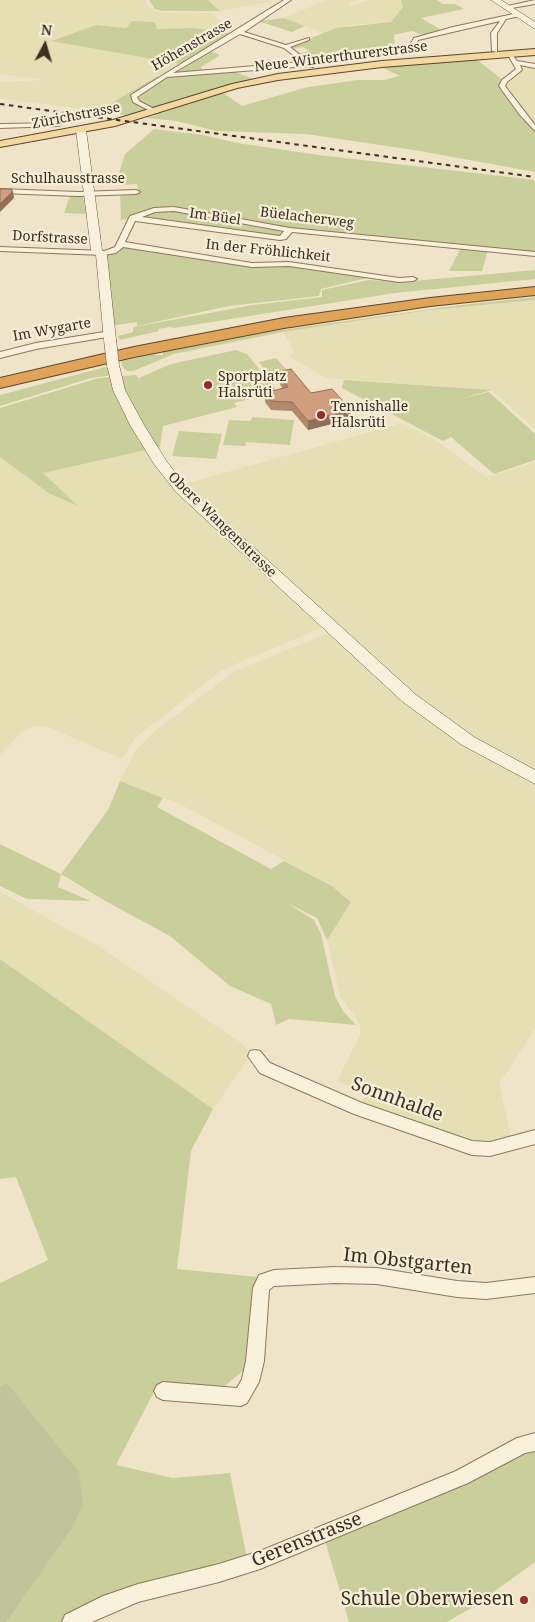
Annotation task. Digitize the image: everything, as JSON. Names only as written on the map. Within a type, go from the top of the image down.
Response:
[{"type":"highway","points":[[0,374],[129,344],[279,316],[399,298],[535,284]]},
{"type":"highway","points":[[0,383],[134,352],[274,325],[430,302],[535,291]]},
{"type":"main road","name":"Neue Winterthurerstrasse","points":[[156,112],[235,86],[278,77],[316,71],[535,52]]},
{"type":"main road","name":"Zürichstrasse","points":[[0,144],[81,130],[156,112]]},
{"type":"street","name":"Höhenstrasse","points":[[156,112],[133,98],[136,93],[240,32],[288,0]]},
{"type":"street","points":[[495,0],[535,26]]},
{"type":"street","points":[[506,7],[535,2]]},
{"type":"street","points":[[419,46],[414,42],[416,40],[518,15]]},
{"type":"street","points":[[495,51],[494,33],[505,17]]},
{"type":"street","points":[[240,32],[286,47],[316,71]]},
{"type":"street","points":[[286,47],[307,39]]},
{"type":"street","points":[[509,54],[519,71],[504,81],[502,86],[535,129]]},
{"type":"street","points":[[515,62],[535,66]]},
{"type":"street","points":[[163,76],[307,64]]},
{"type":"street","points":[[3,122],[58,124]]},
{"type":"street","name":"Obere Wangenstrasse","points":[[81,130],[118,390],[161,464],[181,489],[408,698],[468,741],[535,778]]},
{"type":"street","name":"Schulhausstrasse","points":[[0,191],[90,194],[136,192]]},
{"type":"street","name":"Büelacherweg","points":[[133,218],[154,210],[174,209],[290,230],[535,254]]},
{"type":"street","points":[[99,253],[113,252],[120,244],[133,218]]},
{"type":"street","name":"Im Büel","points":[[133,218],[280,238],[290,230]]},
{"type":"street","name":"In der Fröhlichkeit","points":[[120,244],[252,264],[289,264],[399,280],[413,279]]},
{"type":"street","name":"Dorfstrasse","points":[[0,249],[99,253]]},
{"type":"street","name":"Im Wygarte","points":[[0,355],[36,346],[110,337]]},
{"type":"street","name":"Sonnhalde","points":[[255,1056],[265,1068],[359,1109],[472,1148],[490,1149],[535,1137]]},
{"type":"street","name":"Im Obstgarten","points":[[163,1391],[241,1397],[250,1382],[255,1360],[261,1288],[265,1281],[274,1278],[377,1276],[457,1289],[486,1291],[535,1285]]},
{"type":"street","name":"Gerenstrasse","points":[[72,1622],[103,1606],[138,1593],[219,1573],[260,1560],[454,1481],[523,1444],[535,1442]]},
{"type":"shaded area","points":[[0,0],[145,0],[153,10],[162,12],[210,13],[221,21],[210,30],[157,29],[155,22],[132,21],[126,28],[96,25],[52,40],[181,64],[163,75],[145,76],[163,76],[156,77],[116,100],[101,112],[0,98],[0,82],[44,80],[0,74]]},
{"type":"shaded area","points":[[208,0],[280,0],[220,11]]},
{"type":"shaded area","points":[[327,0],[357,0],[349,2],[351,6],[368,0],[401,0],[403,7],[391,22],[350,25],[324,33],[284,18]]},
{"type":"shaded area","points":[[519,64],[535,67],[535,129],[502,85],[521,72]]},
{"type":"shaded area","points":[[535,300],[535,429],[492,390],[325,378],[289,356],[295,352],[283,332],[430,310]]},
{"type":"shaded area","points":[[402,423],[434,439],[486,477],[535,462],[535,775],[497,755],[409,694],[181,485]]},
{"type":"shaded area","points":[[148,450],[323,627],[222,670],[135,738],[122,759],[50,728],[35,726],[22,732],[0,755],[0,457],[50,494],[76,505],[42,473]]},
{"type":"shaded area","points":[[329,633],[409,698],[535,778],[535,1029],[499,1084],[511,1136],[489,1144],[470,1143],[361,1104],[366,1093],[337,1081],[361,1033],[359,1022],[340,996],[327,940],[351,901],[332,886],[180,804],[120,781],[136,750],[154,732],[235,671]]},
{"type":"shaded area","points":[[0,892],[100,947],[244,1045],[250,1056],[213,1109],[0,959]]},
{"type":"green space","points":[[149,0],[208,0],[220,11],[162,11],[155,9]]},
{"type":"green space","points":[[401,0],[437,0],[443,4],[455,4],[464,9],[421,18],[443,31],[425,36],[412,31],[394,35],[395,43],[392,46],[307,60],[298,54],[309,51],[303,47],[291,49],[289,47],[336,28],[391,22],[403,7]]},
{"type":"green space","points":[[284,18],[305,26],[292,32],[258,21]]},
{"type":"green space","points":[[132,21],[155,22],[157,29],[194,28],[234,34],[181,64],[51,41],[96,25],[126,28]]},
{"type":"green space","points":[[209,51],[219,56],[201,67],[205,73],[231,70],[253,79],[149,111],[126,115],[101,112],[116,100],[156,77],[163,76]]},
{"type":"green space","points":[[475,58],[504,81],[503,83],[535,129],[535,172],[420,151],[306,134],[216,131],[177,121],[146,118],[222,92],[242,106],[308,87],[358,80],[384,80],[400,76],[379,66]]},
{"type":"green space","points":[[154,129],[203,135],[237,143],[319,155],[535,180],[535,254],[488,250],[482,271],[449,271],[461,248],[290,230],[283,237],[133,218],[121,220],[120,192],[138,190],[137,184],[119,185],[119,173],[125,154]]},
{"type":"green space","points":[[70,195],[83,196],[86,214],[64,213]]},
{"type":"green space","points":[[120,244],[252,265],[289,264],[367,278],[321,289],[319,296],[229,306],[137,326],[137,322],[110,326],[106,253]]},
{"type":"green space","points":[[535,270],[535,279],[395,293],[158,329],[159,331],[120,340],[118,336],[133,332],[133,327],[253,305],[322,297],[322,290],[368,280],[402,282]]},
{"type":"green space","points":[[535,297],[535,300],[430,310],[283,332],[174,354],[133,371],[127,371],[122,366],[122,361],[150,355],[163,355],[163,352],[275,331],[453,306]]},
{"type":"green space","points":[[236,350],[247,354],[278,392],[234,403],[237,407],[163,426],[160,447],[43,473],[78,506],[50,494],[0,457],[0,408],[99,378],[136,375],[143,384],[139,378],[171,364]]},
{"type":"green space","points":[[276,358],[289,372],[270,377],[259,362]]},
{"type":"green space","points":[[113,365],[114,375],[91,378],[0,406],[0,395]]},
{"type":"green space","points":[[344,380],[492,390],[459,399],[489,392],[535,434],[535,460],[494,474],[451,437],[443,441],[342,388]]},
{"type":"green space","points":[[252,417],[294,420],[290,445],[246,442],[245,446],[223,445],[229,420],[250,421]]},
{"type":"green space","points":[[179,431],[222,434],[216,459],[172,456]]},
{"type":"green space","points":[[120,781],[163,798],[157,807],[271,869],[284,861],[332,886],[351,902],[327,940],[317,918],[287,903],[314,920],[321,934],[335,996],[343,1011],[356,1025],[289,1019],[276,1025],[271,1004],[230,986],[170,936],[107,902],[61,874],[108,810]]},
{"type":"green space","points":[[0,844],[61,874],[58,887],[91,901],[27,899],[0,886]]},
{"type":"green space","points":[[0,959],[213,1109],[191,1151],[177,1269],[258,1277],[255,1361],[221,1389],[158,1384],[116,1465],[173,1478],[230,1473],[248,1564],[72,1622],[7,1622],[71,1530],[6,1382],[0,1386],[0,1283],[48,1260],[16,1177],[0,1179]]},
{"type":"green space","points":[[6,1382],[79,1472],[83,1504],[71,1530],[7,1622],[0,1622],[0,1386]]},
{"type":"green space","points":[[535,1442],[535,1562],[473,1607],[447,1622],[349,1622],[323,1534]]},
{"type":"building","points":[[0,189],[12,189],[11,191],[13,191],[0,204]]},
{"type":"building","points":[[291,369],[311,393],[332,389],[351,410],[308,421],[292,402],[271,401],[265,393],[288,387],[278,372]]},
{"type":"railway","points":[[0,104],[535,177]]},
{"type":"place","name":"Sportplatz Halsrüti","points":[[208,385]]},
{"type":"place","name":"Tennishalle Halsrüti","points":[[321,415]]},
{"type":"place","name":"Schule Oberwiesen","points":[[524,1600]]}]
